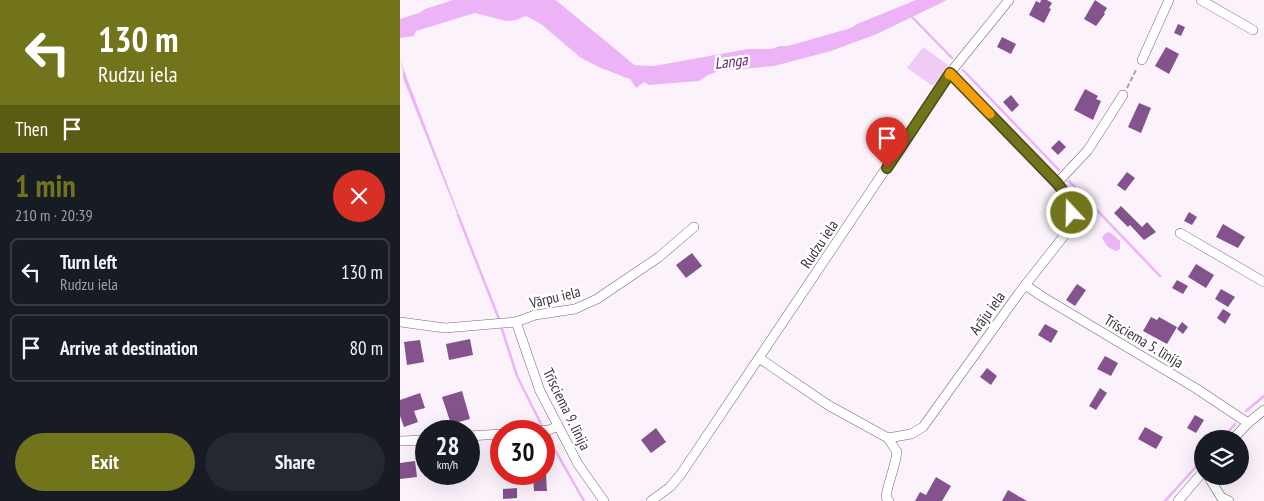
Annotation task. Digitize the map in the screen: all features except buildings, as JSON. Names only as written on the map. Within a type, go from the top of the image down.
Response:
[{"type":"street","name":"Rudzu iela","points":[[651,501],[670,487],[680,474],[950,73],[1009,0]]},
{"type":"street","points":[[1142,60],[1169,0]]},
{"type":"street","points":[[1201,0],[1253,30]]},
{"type":"street","name":"Arāju iela","points":[[888,438],[911,434],[923,427],[1070,225],[1072,213],[1069,202],[1057,183],[950,73]]},
{"type":"street","points":[[1057,183],[1088,150],[1123,95]]},
{"type":"street","name":"Vārpu iela","points":[[400,322],[445,328],[516,322],[535,315],[576,309],[597,299],[659,257],[694,227]]},
{"type":"street","points":[[1180,233],[1264,282]]},
{"type":"street","name":"Trīsciema 5. līnija","points":[[1026,285],[1043,298],[1197,389],[1248,422]]},
{"type":"street","name":"Trīsciema 9. līnija","points":[[516,322],[540,391],[578,464],[604,501]]},
{"type":"street","points":[[759,358],[828,405],[888,438],[897,452],[888,483],[886,498],[889,501]]},
{"type":"street","points":[[1241,430],[1248,422],[1264,410]]},
{"type":"street","points":[[400,441],[415,440]]},
{"type":"street","points":[[1178,501],[1194,482]]},
{"type":"street","points":[[1214,485],[1221,497],[1229,501]]},
{"type":"path","points":[[1123,95],[1142,60]]},
{"type":"shaded area","points":[[923,47],[948,65],[933,86],[907,68]]},
{"type":"water","points":[[453,0],[550,0],[555,12],[571,22],[575,28],[592,40],[598,49],[632,65],[654,66],[748,49],[771,49],[788,46],[851,28],[916,0],[947,0],[877,34],[831,51],[774,66],[719,71],[699,81],[649,85],[644,82],[636,88],[630,79],[581,58],[541,24],[526,16],[506,21],[475,13],[416,31],[414,36],[400,38],[400,19]]},
{"type":"water","points":[[400,60],[459,215],[458,216],[403,78]]},
{"type":"water","points":[[1107,232],[1120,241],[1120,249],[1117,251],[1110,248],[1103,240],[1102,237]]},
{"type":"waterway","name":"Langa","points":[[543,0],[628,70]]},
{"type":"waterway","points":[[911,16],[952,58]]},
{"type":"waterway","points":[[963,70],[1059,170]]},
{"type":"waterway","points":[[1069,181],[1160,276]]},
{"type":"waterway","points":[[458,215],[499,319]]},
{"type":"waterway","points":[[502,329],[517,376],[539,420]]},
{"type":"waterway","points":[[1246,411],[1264,396]]},
{"type":"waterway","points":[[1230,430],[1235,424]]},
{"type":"waterway","points":[[555,450],[584,501]]},
{"type":"waterway","points":[[1165,501],[1194,469]]},
{"type":"slow traffic","points":[[949,75],[950,73],[990,114]]},
{"type":"route","points":[[887,168],[950,73],[1057,183],[1069,202],[1072,213]]}]
